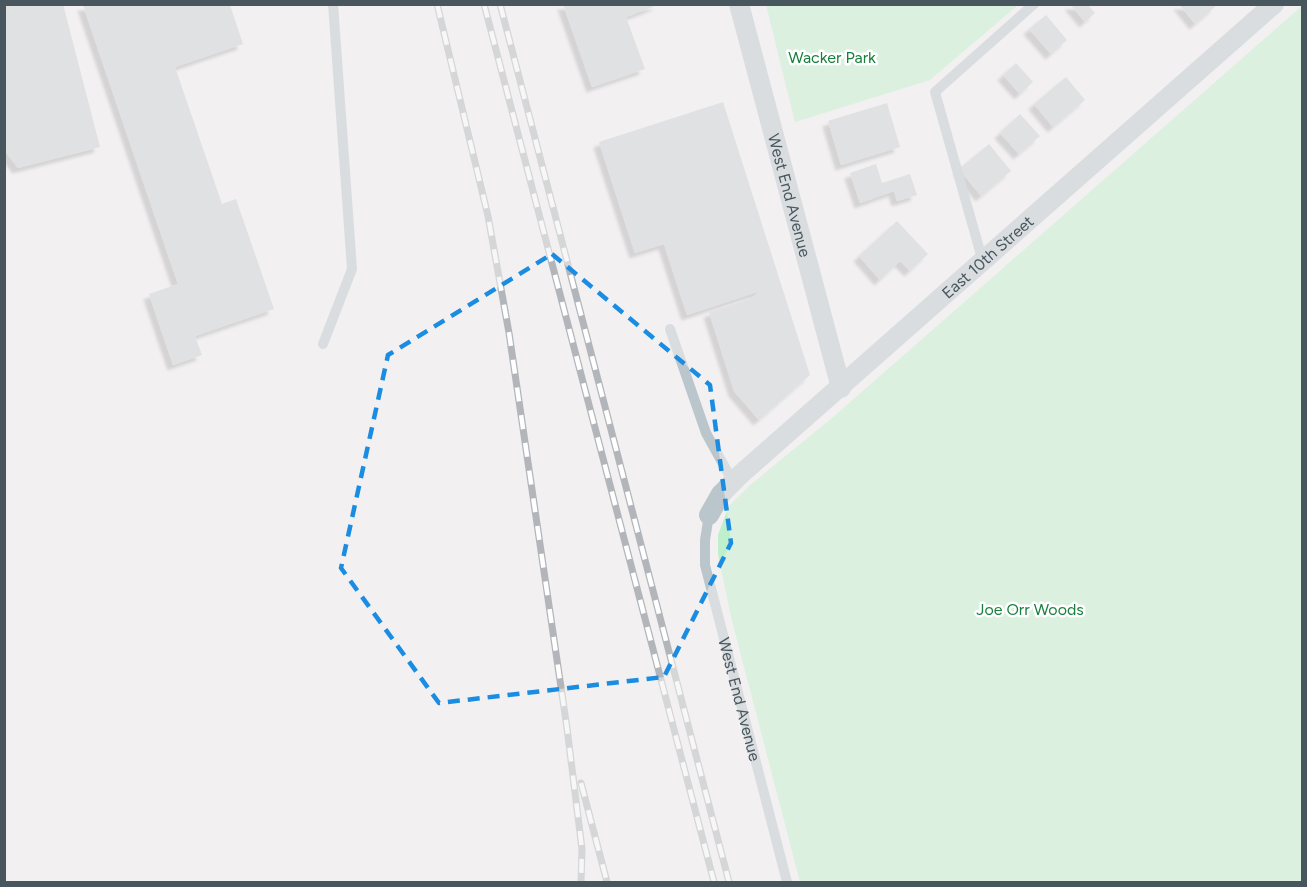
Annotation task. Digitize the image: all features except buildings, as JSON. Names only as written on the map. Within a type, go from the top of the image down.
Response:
[{"type":"street","name":"West End Avenue","points":[[739,4],[841,388]]},
{"type":"street","name":"East 10th Street","points":[[709,515],[721,494],[733,482],[1272,5]]},
{"type":"lane","points":[[323,344],[352,269],[333,4]]},
{"type":"lane","points":[[983,262],[935,92],[1034,4]]},
{"type":"lane","points":[[670,329],[706,433],[733,482]]},
{"type":"lane","name":"West End Avenue","points":[[709,515],[705,565],[787,882]]},
{"type":"highlighted area","points":[[552,254],[710,385],[731,543],[664,677],[439,703],[341,568],[388,355]]},
{"type":"green space","name":"Wacker Park","points":[[766,4],[1018,5],[930,80],[795,122]]},
{"type":"green space","name":"Joe Orr Woods","points":[[1302,6],[1302,882],[800,882],[731,617],[718,554],[718,535],[729,506],[749,486],[832,418]]},
{"type":"railway","points":[[437,4],[488,216],[509,333],[567,728],[582,849],[581,882]]},
{"type":"railway","points":[[484,4],[714,882]]},
{"type":"railway","points":[[500,4],[729,882]]},
{"type":"railway","points":[[581,783],[607,882]]}]
